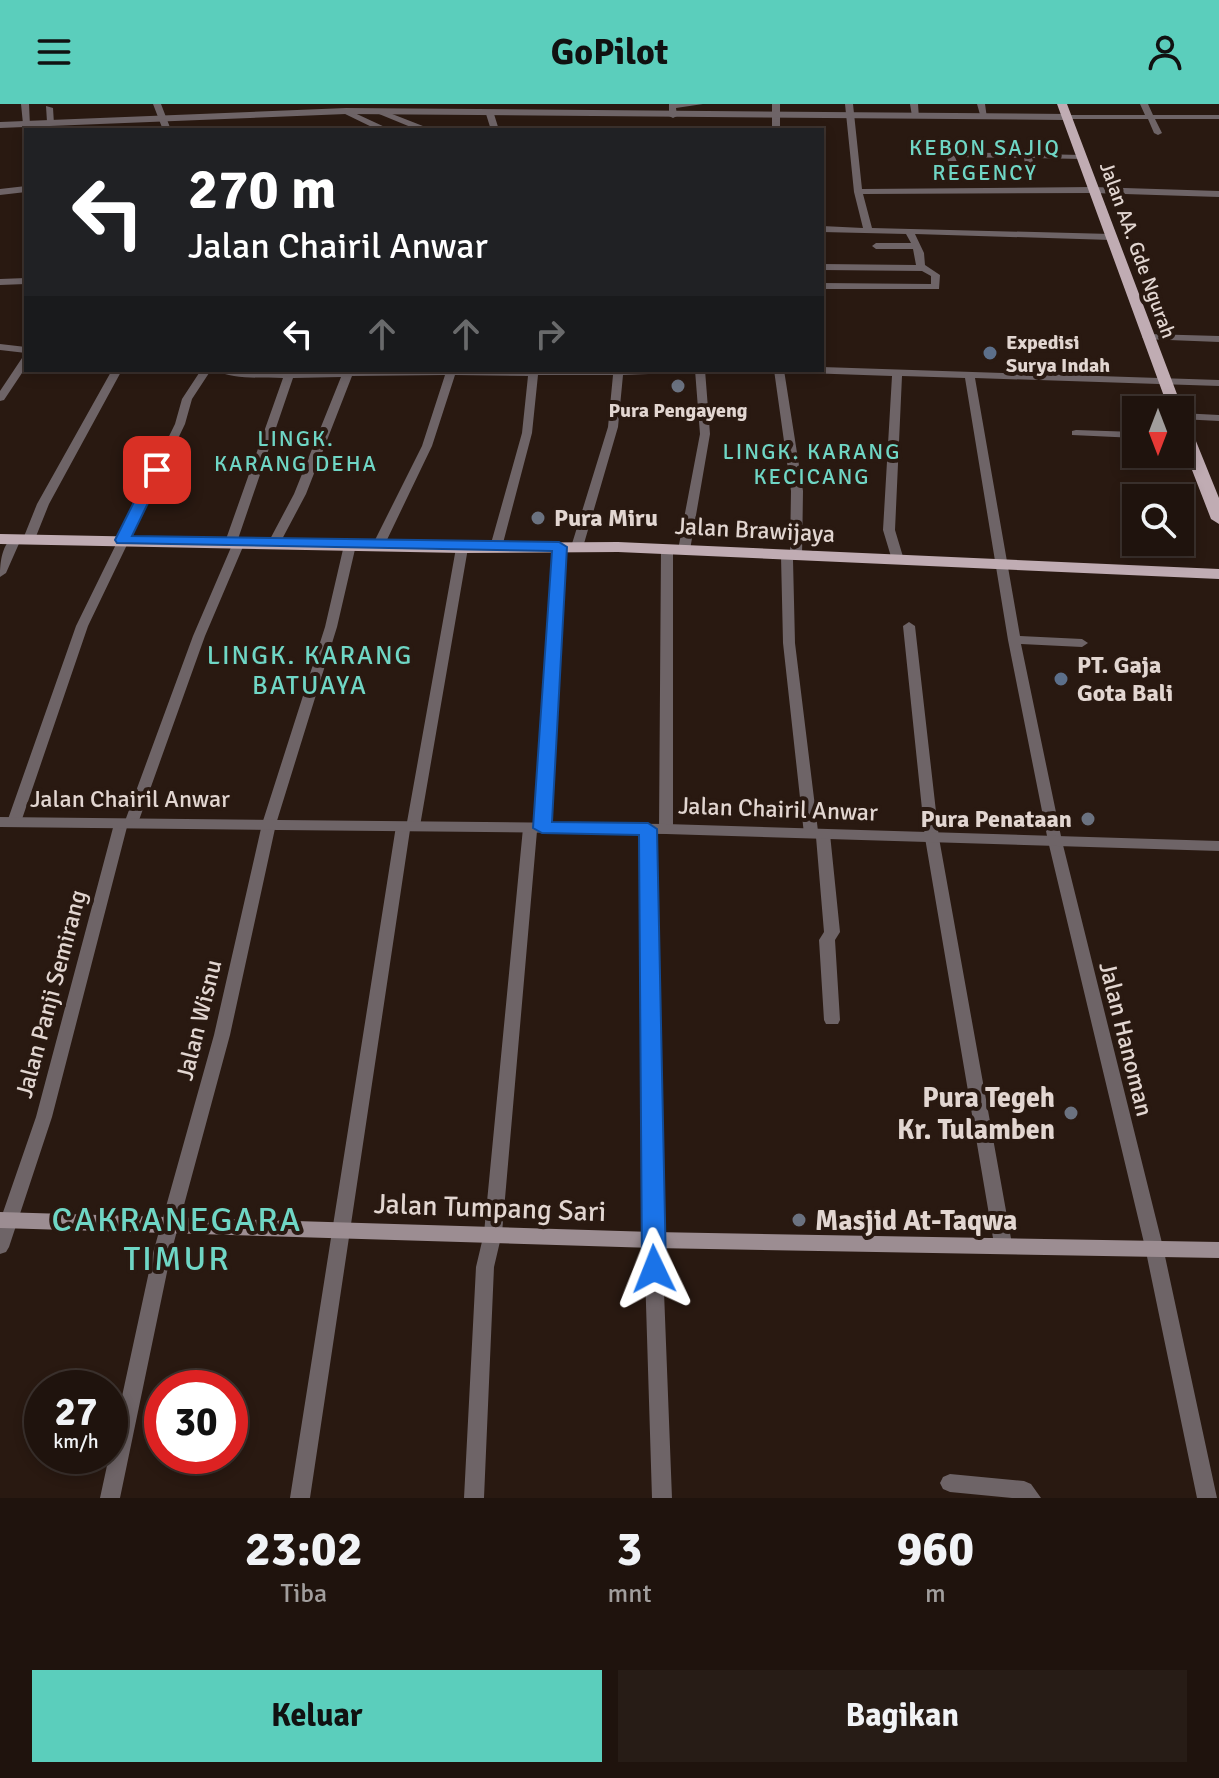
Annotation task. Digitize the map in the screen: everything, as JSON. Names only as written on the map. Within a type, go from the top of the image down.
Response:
[{"type":"main road","name":"Jalan AA. Gde Ngurah","points":[[1064,110],[1170,396]]},
{"type":"main road","points":[[1194,460],[1219,519]]},
{"type":"main road","name":"Jalan Brawijaya","points":[[15,539],[676,550],[1219,574]]},
{"type":"main road","name":"Jalan Tumpang Sari","points":[[4,1220],[653,1240],[1219,1250]]},
{"type":"street","points":[[25,104],[27,124]]},
{"type":"street","points":[[157,104],[166,128]]},
{"type":"street","points":[[673,116],[673,106],[699,104]]},
{"type":"street","points":[[776,104],[776,128]]},
{"type":"street","points":[[849,104],[858,192],[866,231]]},
{"type":"street","points":[[914,104],[916,116]]},
{"type":"street","points":[[981,104],[984,116]]},
{"type":"street","points":[[1144,104],[1158,133]]},
{"type":"street","points":[[1210,105],[1218,118]]},
{"type":"street","points":[[49,108],[51,122]]},
{"type":"street","points":[[0,125],[346,111],[490,114],[532,109],[673,116],[850,117],[984,116],[1064,110],[1149,117],[1218,118]]},
{"type":"street","points":[[346,111],[380,128]]},
{"type":"street","points":[[321,112],[323,128]]},
{"type":"street","points":[[382,112],[420,128]]},
{"type":"street","points":[[490,114],[494,128]]},
{"type":"street","points":[[1028,156],[1030,166],[960,166],[953,164],[950,154],[1082,157]]},
{"type":"street","points":[[918,177],[923,192]]},
{"type":"street","points":[[0,192],[24,189]]},
{"type":"street","points":[[858,192],[1093,190],[1219,194]]},
{"type":"street","points":[[824,229],[1111,237]]},
{"type":"street","points":[[910,233],[922,268]]},
{"type":"street","points":[[876,246],[916,246]]},
{"type":"street","points":[[824,267],[922,268],[935,275],[936,287],[824,286]]},
{"type":"street","points":[[0,282],[24,281]]},
{"type":"street","points":[[1148,337],[1219,339]]},
{"type":"street","points":[[0,347],[24,350]]},
{"type":"street","points":[[0,398],[24,363]]},
{"type":"street","points":[[824,371],[1219,383]]},
{"type":"street","points":[[0,573],[15,539],[43,504],[116,372]]},
{"type":"street","points":[[7,822],[82,626],[180,424],[187,399],[205,372]]},
{"type":"street","points":[[239,372],[288,377],[341,373],[533,375],[637,372]]},
{"type":"street","points":[[666,829],[676,550],[705,434],[700,372]]},
{"type":"street","points":[[779,372],[797,491],[789,643],[832,932],[827,940],[832,1020]]},
{"type":"street","points":[[274,543],[300,494],[341,373]]},
{"type":"street","points":[[378,546],[427,446],[451,373]]},
{"type":"street","points":[[474,1498],[485,1267],[493,1233],[568,547],[613,427],[618,373]]},
{"type":"street","points":[[897,374],[889,530],[898,560]]},
{"type":"street","points":[[496,547],[527,433],[533,375]]},
{"type":"street","name":"Jalan Hanoman","points":[[970,376],[1014,640],[1055,841],[1096,1021],[1154,1247],[1207,1498]]},
{"type":"street","name":"Jalan Panji Semirang","points":[[0,1247],[4,1220],[44,1117],[126,824],[235,542],[288,377]]},
{"type":"street","points":[[1194,418],[1219,418]]},
{"type":"street","points":[[1076,433],[1122,435]]},
{"type":"street","name":"Jalan Wisnu","points":[[110,1498],[169,1226],[222,1035],[269,824],[331,627],[350,545]]},
{"type":"street","points":[[300,1498],[408,826],[462,548]]},
{"type":"street","points":[[909,626],[932,838],[1003,1244]]},
{"type":"street","points":[[1014,640],[1082,643]]},
{"type":"street","name":"Jalan Chairil Anwar","points":[[7,822],[666,829],[1219,846]]},
{"type":"street","points":[[648,829],[653,1240],[662,1498]]},
{"type":"street","points":[[950,1483],[1024,1490],[1031,1498]]},
{"type":"place","name":"Expedisi Surya Indah","points":[[990,353]]},
{"type":"place","name":"Pura Pengayeng","points":[[678,386]]},
{"type":"place","name":"Pura Miru","points":[[538,518]]},
{"type":"place","name":"PT. Gaja Gota Bali","points":[[1061,679]]},
{"type":"place","name":"Pura Penataan","points":[[1088,819]]},
{"type":"place","name":"Pura Tegeh Kr. Tulamben","points":[[1071,1113]]},
{"type":"place","name":"Masjid At-Taqwa","points":[[799,1220]]},
{"type":"district","name":"KEBON SAJIQ REGENCY","points":[[985,160]]},
{"type":"district","name":"LINGK. KARANG DEHA","points":[[296,450]]},
{"type":"district","name":"LINGK. KARANG KECICANG","points":[[812,464]]},
{"type":"district","name":"LINGK. KARANG BATUAYA","points":[[310,670]]},
{"type":"district","name":"CAKRANEGARA TIMUR","points":[[177,1238]]},
{"type":"route","points":[[157,470],[122,540],[559,547],[551,720],[542,828],[648,829],[654,1269]]}]
